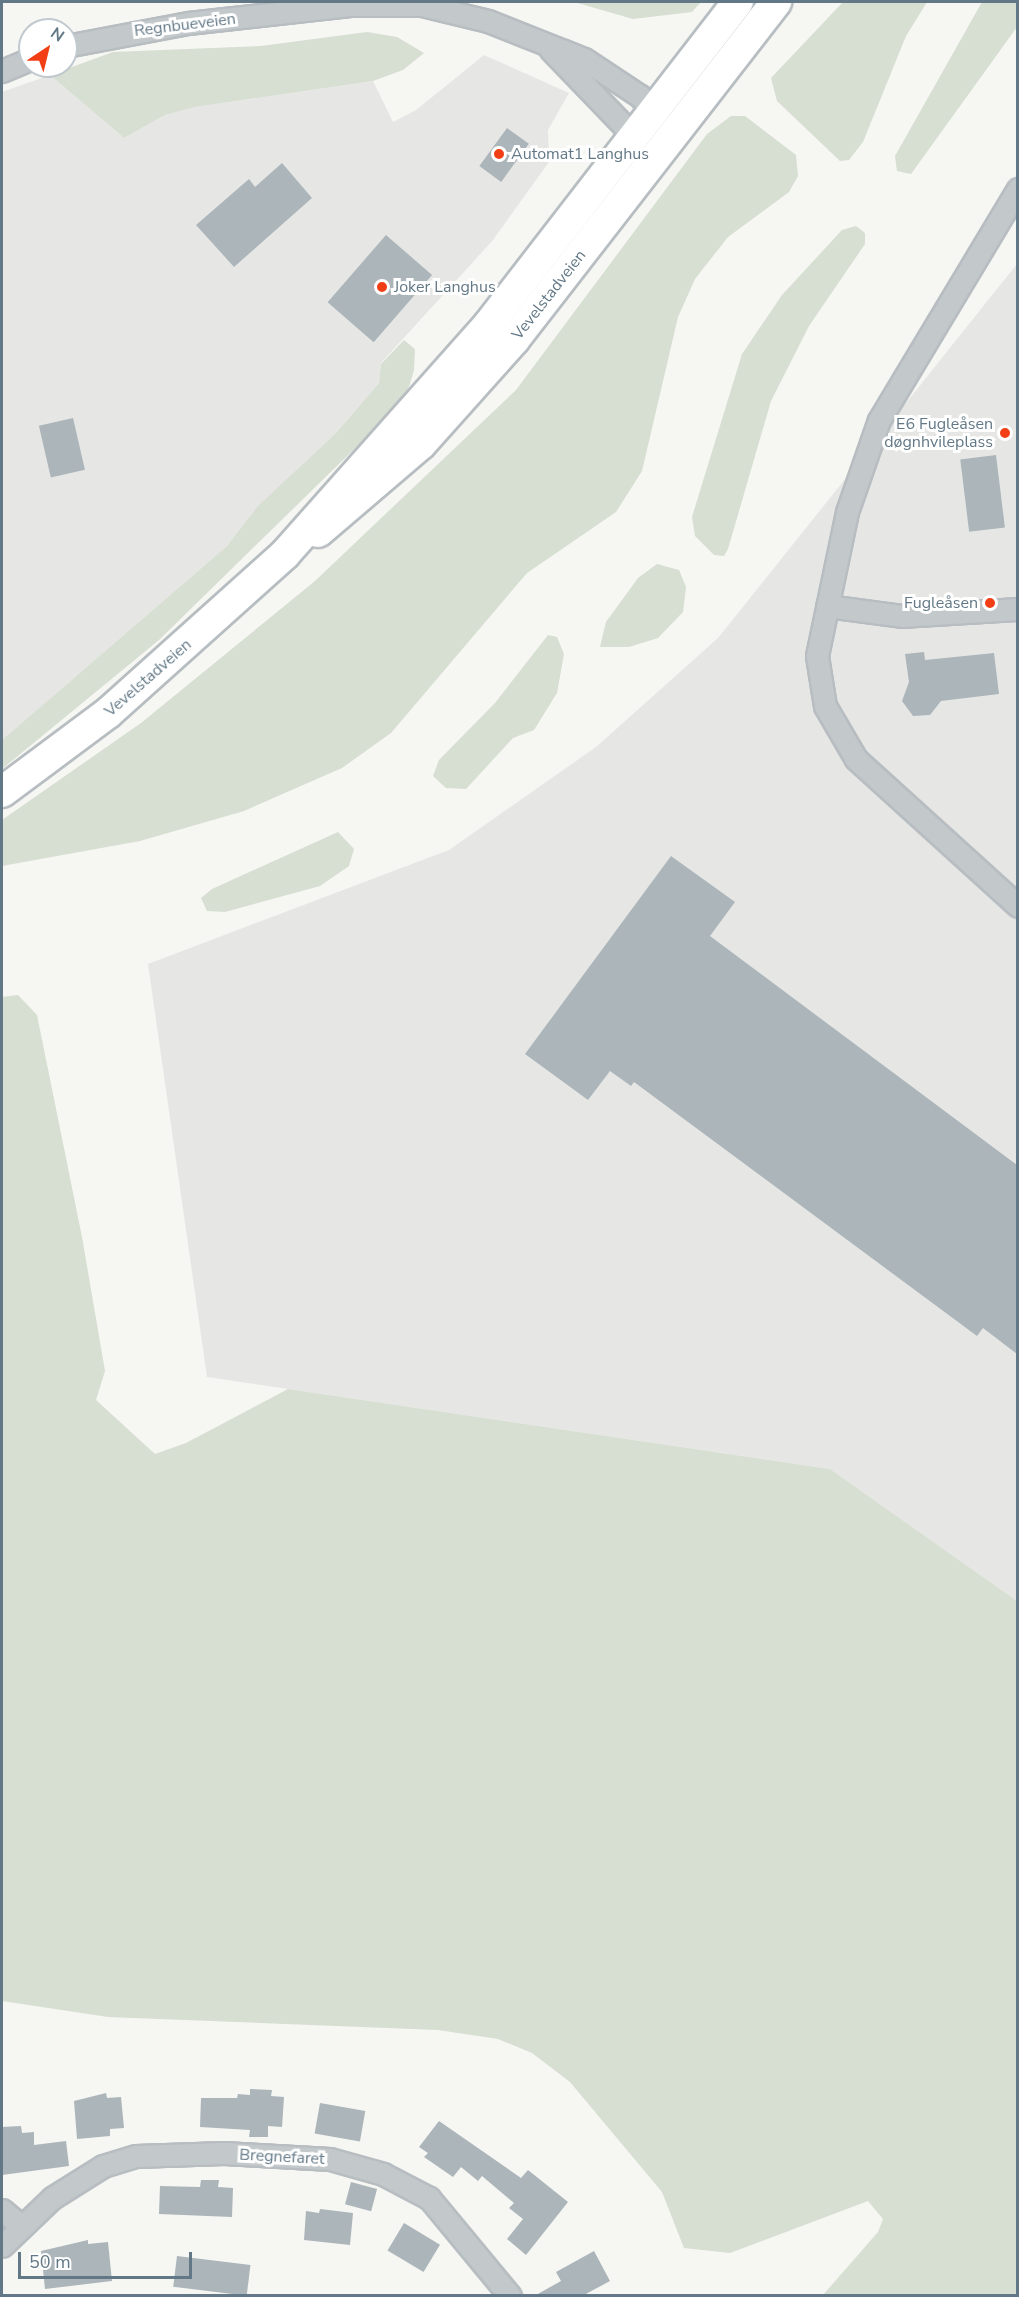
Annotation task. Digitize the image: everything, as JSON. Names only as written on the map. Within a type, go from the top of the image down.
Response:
[{"type":"main road","name":"Vevelstadveien","points":[[2,792],[108,713],[285,554],[482,333],[738,2]]},
{"type":"main road","name":"Vevelstadveien","points":[[285,554],[351,508],[452,411],[548,298],[776,2]]},
{"type":"street","name":"Regnbueveien","points":[[78,44],[188,23],[400,4],[480,19],[549,48],[584,59],[655,109]]},
{"type":"street","name":"Regnbueveien","points":[[549,48],[636,134]]},
{"type":"street","points":[[2,71],[18,64]]},
{"type":"street","points":[[655,109],[669,140]]},
{"type":"street","points":[[636,134],[669,140]]},
{"type":"street","points":[[1017,189],[879,420],[853,490],[817,656],[819,680],[837,733],[883,787],[1017,906]]},
{"type":"street","points":[[827,606],[903,616],[1017,609]]},
{"type":"street","name":"Bregnefaret","points":[[2,2246],[52,2198],[103,2166],[136,2156],[224,2153],[330,2159],[383,2174],[429,2198],[510,2295]]},
{"type":"street","points":[[2,2210],[21,2226]]},
{"type":"shaded area","points":[[574,2],[701,2],[692,12],[633,19]]},
{"type":"shaded area","points":[[843,2],[927,2],[906,36],[863,142],[849,160],[840,161],[777,101],[771,78]]},
{"type":"shaded area","points":[[982,2],[1017,2],[1017,27],[911,174],[897,171],[895,156]]},
{"type":"shaded area","points":[[367,32],[397,37],[424,53],[403,70],[373,81],[195,107],[165,115],[124,138],[54,78],[78,78],[78,65],[113,52],[261,46]]},
{"type":"shaded area","points":[[484,55],[569,93],[548,130],[549,162],[493,240],[381,363],[379,383],[336,433],[259,506],[227,546],[2,740],[2,92],[42,78],[54,78],[124,138],[165,115],[195,107],[373,81],[393,122],[416,110]]},
{"type":"shaded area","points":[[731,116],[745,116],[796,155],[798,176],[789,192],[728,237],[695,279],[678,317],[642,471],[616,512],[527,573],[391,733],[342,768],[244,811],[140,841],[2,866],[2,820],[141,723],[315,581],[516,390],[707,134]]},
{"type":"shaded area","points":[[856,226],[865,233],[865,244],[809,326],[771,401],[728,549],[724,556],[714,555],[695,536],[692,517],[742,354],[782,295],[842,230]]},
{"type":"shaded area","name":"Fugleåsen","points":[[1017,264],[1017,1601],[830,1469],[207,1377],[148,964],[449,850],[596,747],[718,638]]},
{"type":"shaded area","points":[[404,340],[415,349],[414,370],[409,387],[390,414],[159,640],[2,769],[2,740],[227,546],[258,506],[336,433],[379,383],[381,364]]},
{"type":"shaded area","points":[[657,564],[679,570],[686,587],[683,612],[658,638],[629,647],[600,647],[606,622],[638,578]]},
{"type":"shaded area","points":[[548,635],[557,637],[564,654],[557,693],[534,730],[513,738],[466,789],[446,788],[433,776],[439,760],[495,703]]},
{"type":"shaded area","points":[[338,832],[354,849],[349,866],[320,886],[225,912],[207,911],[201,898],[212,889]]},
{"type":"shaded area","points":[[18,995],[37,1015],[82,1237],[105,1371],[96,1400],[155,1454],[186,1443],[288,1389],[830,1469],[1017,1601],[1017,2295],[823,2295],[878,2232],[883,2219],[868,2201],[730,2253],[684,2248],[662,2192],[570,2082],[532,2053],[498,2039],[438,2030],[108,2017],[2,2001],[2,997]]},
{"type":"building","points":[[507,128],[529,144],[501,182],[479,166]]},
{"type":"building","points":[[282,163],[312,198],[234,267],[196,225],[249,179],[255,187]]},
{"type":"building","points":[[386,235],[432,275],[374,342],[328,302]]},
{"type":"building","points":[[73,418],[85,470],[51,478],[39,426]]},
{"type":"building","points":[[996,455],[1005,527],[969,532],[960,459]]},
{"type":"building","points":[[924,652],[925,660],[994,653],[999,694],[941,701],[930,715],[913,716],[902,701],[909,682],[905,654]]},
{"type":"building","points":[[671,856],[735,902],[710,936],[1017,1165],[1017,1354],[983,1328],[977,1336],[634,1082],[631,1086],[610,1071],[588,1100],[525,1054]]},
{"type":"building","points":[[250,2089],[272,2090],[271,2096],[284,2097],[282,2127],[268,2126],[268,2137],[249,2137],[250,2130],[200,2127],[201,2098],[237,2098],[238,2094],[250,2095]]},
{"type":"building","points":[[106,2093],[107,2098],[121,2097],[124,2128],[110,2129],[110,2136],[77,2139],[74,2101]]},
{"type":"building","points":[[320,2103],[365,2111],[360,2142],[315,2134]]},
{"type":"building","points":[[439,2121],[521,2178],[528,2170],[568,2202],[526,2255],[507,2239],[523,2219],[509,2208],[514,2203],[482,2176],[478,2181],[461,2167],[453,2177],[424,2157],[428,2153],[419,2147]]},
{"type":"building","points":[[21,2126],[22,2133],[34,2132],[34,2145],[66,2141],[69,2166],[2,2175],[2,2127]]},
{"type":"building","points":[[201,2180],[219,2180],[218,2187],[233,2188],[232,2217],[159,2214],[160,2186],[200,2187]]},
{"type":"building","points":[[351,2182],[377,2189],[371,2211],[345,2204]]},
{"type":"building","points":[[320,2209],[353,2213],[350,2245],[304,2240],[306,2211],[319,2213]]},
{"type":"building","points":[[404,2223],[440,2245],[424,2272],[388,2250]]},
{"type":"building","points":[[88,2240],[88,2244],[108,2242],[112,2281],[45,2289],[41,2251]]},
{"type":"building","points":[[594,2251],[610,2281],[584,2295],[536,2295],[561,2281],[556,2272]]},
{"type":"building","points":[[177,2256],[250,2265],[247,2296],[173,2287]]},
{"type":"place","name":"Automat1 Langhus","points":[[499,154]]},
{"type":"place","name":"Joker Langhus","points":[[382,287]]},
{"type":"place","name":"E6 Fugleåsen døgnhvileplass","points":[[1005,433]]},
{"type":"place","name":"Fugleåsen","points":[[990,603]]}]
